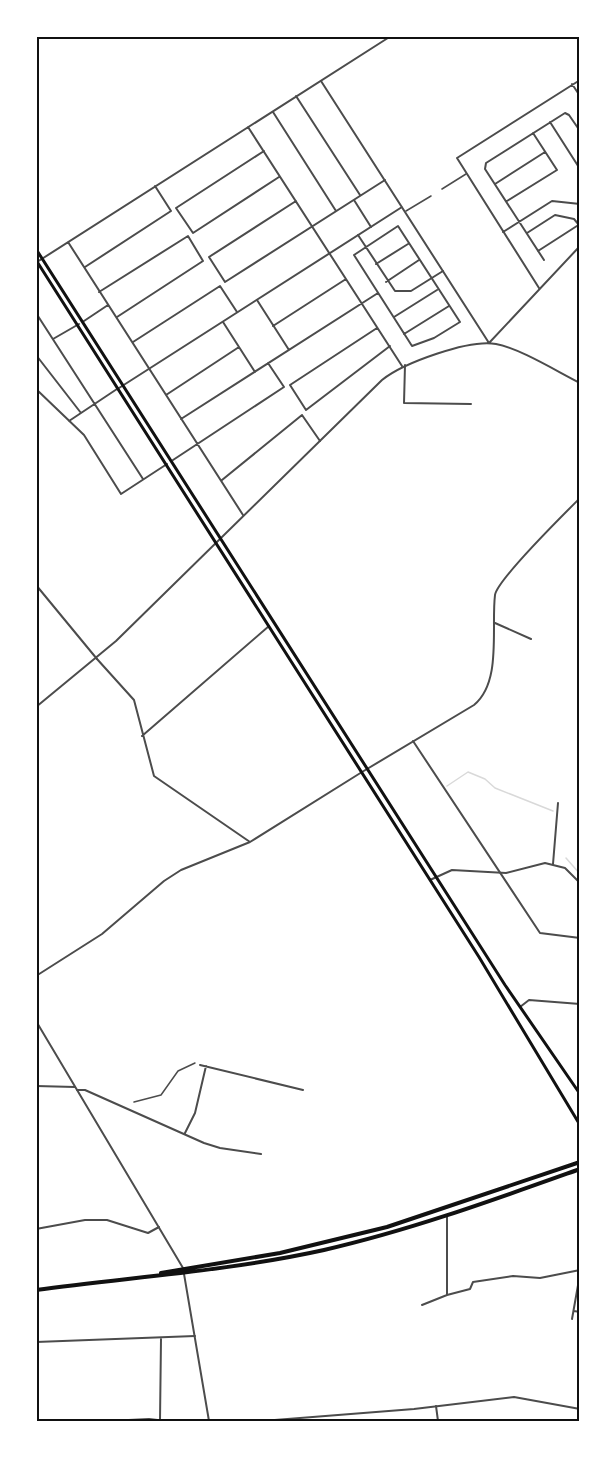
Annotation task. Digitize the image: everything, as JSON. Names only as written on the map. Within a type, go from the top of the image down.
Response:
[{"type":"highway","points":[[154,1275],[183,1268],[280,1253],[376,1230],[580,1162]]},
{"type":"highway","points":[[36,1290],[154,1275],[185,1274],[325,1250],[447,1215],[580,1169]]},
{"type":"main road","points":[[36,249],[173,460],[520,1007],[580,1094]]},
{"type":"main road","points":[[36,261],[362,772],[580,1125]]},
{"type":"street","points":[[36,261],[391,36]]},
{"type":"street","points":[[539,288],[457,157],[580,80]]},
{"type":"street","points":[[321,81],[489,343]]},
{"type":"street","points":[[572,84],[580,96]]},
{"type":"street","points":[[296,96],[360,196]]},
{"type":"street","points":[[273,111],[336,211]]},
{"type":"street","points":[[544,260],[485,169],[486,164],[565,113],[580,131]]},
{"type":"street","points":[[550,122],[580,169]]},
{"type":"street","points":[[248,127],[377,328],[404,365],[404,403],[471,404]]},
{"type":"street","points":[[506,202],[557,170],[533,133]]},
{"type":"street","points":[[264,151],[176,208],[193,233],[280,176]]},
{"type":"street","points":[[495,184],[545,152]]},
{"type":"street","points":[[442,189],[466,174]]},
{"type":"street","points":[[296,201],[209,257],[225,282],[385,180]]},
{"type":"street","points":[[84,267],[171,211],[155,186]]},
{"type":"street","points":[[405,212],[431,196]]},
{"type":"street","points":[[354,200],[371,227]]},
{"type":"street","points":[[503,232],[552,201],[580,204]]},
{"type":"street","points":[[69,420],[402,207]]},
{"type":"street","points":[[526,233],[555,215],[574,219],[579,224],[538,251]]},
{"type":"street","points":[[398,226],[460,322],[434,338],[412,346],[354,255],[365,247],[398,226]]},
{"type":"street","points":[[358,235],[386,282],[395,291],[405,293],[443,271]]},
{"type":"street","points":[[99,292],[188,236],[203,261],[116,318]]},
{"type":"street","points":[[68,242],[244,516]]},
{"type":"street","points":[[376,264],[408,244]]},
{"type":"street","points":[[489,343],[580,246]]},
{"type":"street","points":[[386,282],[419,260]]},
{"type":"street","points":[[273,326],[346,279]]},
{"type":"street","points":[[132,343],[220,286],[237,312]]},
{"type":"street","points":[[394,317],[437,289]]},
{"type":"street","points":[[181,419],[378,293]]},
{"type":"street","points":[[256,300],[289,350]]},
{"type":"street","points":[[84,321],[108,305]]},
{"type":"street","points":[[404,334],[448,306]]},
{"type":"street","points":[[36,313],[143,479]]},
{"type":"street","points":[[223,322],[255,372]]},
{"type":"street","points":[[53,339],[78,324]]},
{"type":"street","points":[[377,328],[290,385],[306,410],[390,346]]},
{"type":"street","points":[[36,707],[97,659],[382,380],[404,365],[489,343],[505,347],[580,383]]},
{"type":"street","points":[[166,395],[239,347]]},
{"type":"street","points":[[36,355],[81,413]]},
{"type":"street","points":[[173,460],[284,387],[268,363]]},
{"type":"street","points":[[36,389],[84,435],[121,494],[167,464]]},
{"type":"street","points":[[221,480],[302,414],[320,441]]},
{"type":"street","points":[[36,976],[102,934],[173,875],[250,842],[474,705],[486,693],[491,675],[495,596],[498,587],[580,498]]},
{"type":"street","points":[[36,585],[134,700],[154,776],[250,842]]},
{"type":"street","points":[[495,623],[531,639]]},
{"type":"street","points":[[142,736],[269,626]]},
{"type":"street","points":[[413,741],[540,933],[580,938]]},
{"type":"street","points":[[553,864],[558,803]]},
{"type":"street","points":[[430,880],[460,869],[500,873],[553,864],[565,868],[580,883]]},
{"type":"street","points":[[520,1007],[529,1000],[580,1004]]},
{"type":"street","points":[[36,1021],[183,1268],[209,1421]]},
{"type":"street","points":[[134,1102],[161,1095],[178,1071],[195,1063]]},
{"type":"street","points":[[201,1065],[303,1090]]},
{"type":"street","points":[[185,1133],[195,1113],[206,1066]]},
{"type":"street","points":[[36,1086],[85,1090],[220,1148],[261,1154]]},
{"type":"street","points":[[447,1215],[447,1295]]},
{"type":"street","points":[[36,1229],[85,1220],[112,1221],[148,1233],[159,1227]]},
{"type":"street","points":[[422,1305],[471,1288],[473,1282],[513,1276],[540,1278],[580,1272],[572,1319]]},
{"type":"street","points":[[574,1311],[580,1312]]},
{"type":"street","points":[[36,1342],[195,1336]]},
{"type":"street","points":[[160,1420],[161,1338]]},
{"type":"street","points":[[262,1421],[523,1397],[580,1409]]},
{"type":"street","points":[[436,1406],[438,1421]]},
{"type":"street","points":[[108,1421],[166,1421]]},
{"type":"waterway","points":[[447,786],[468,772],[485,779],[495,788],[553,811]]},
{"type":"waterway","points":[[566,858],[580,874]]}]
